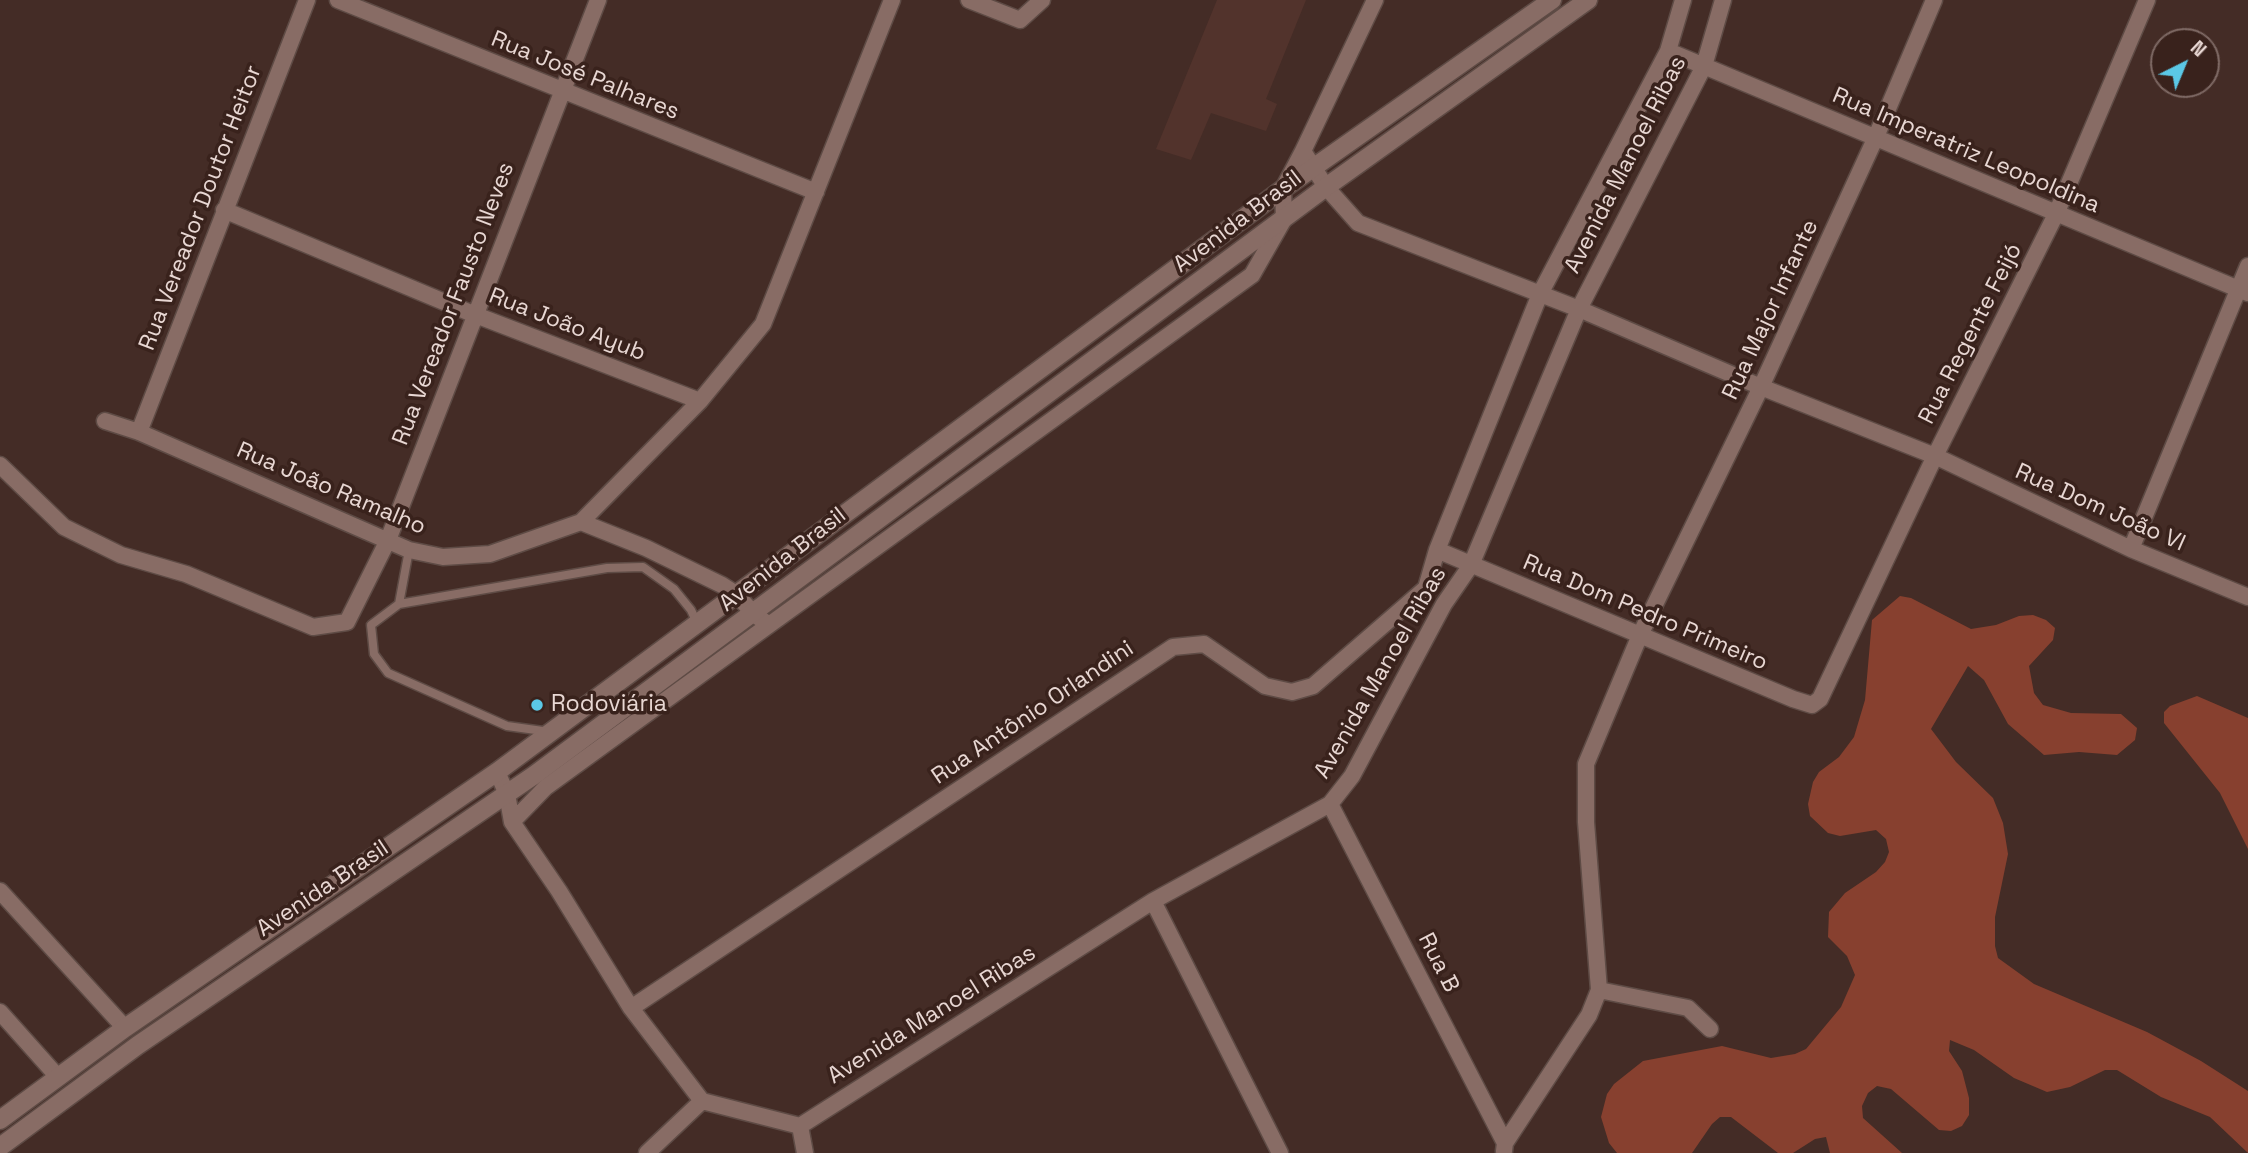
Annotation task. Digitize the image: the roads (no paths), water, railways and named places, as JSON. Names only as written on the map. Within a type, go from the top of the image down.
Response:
[{"type":"main road","name":"Avenida Brasil","points":[[0,1120],[125,1028],[497,772],[778,561],[1283,190],[1552,0]]},
{"type":"main road","name":"Avenida Brasil","points":[[0,1147],[138,1045],[508,794],[539,781],[754,614],[788,583],[1326,187],[1588,0]]},
{"type":"main road","points":[[778,561],[788,583]]},
{"type":"street","name":"Rua Vereador Doutor Heitor","points":[[139,432],[307,0]]},
{"type":"street","name":"Rua José Palhares","points":[[338,0],[816,192]]},
{"type":"street","name":"Rua Vereador Fausto Neves","points":[[0,465],[64,527],[121,555],[186,574],[313,627],[347,622],[388,540],[473,314],[598,0]]},
{"type":"street","points":[[769,625],[754,614],[736,594],[646,548],[581,522],[700,401],[763,324],[892,0]]},
{"type":"street","points":[[969,0],[1020,20],[1042,0]]},
{"type":"street","points":[[512,822],[539,781],[769,625],[1252,275],[1284,219],[1283,190],[1375,0]]},
{"type":"street","name":"Avenida Manoel Ribas","points":[[1437,550],[1541,294],[1668,51],[1683,0]]},
{"type":"street","name":"Avenida Manoel Ribas","points":[[800,1126],[1153,901],[1330,804],[1352,776],[1444,604],[1471,565],[1578,309],[1704,66],[1723,0]]},
{"type":"street","name":"Rua Major Infante","points":[[1599,990],[1586,822],[1586,764],[1640,635],[1761,387],[1875,139],[1934,0]]},
{"type":"street","name":"Rua Regente Feijó","points":[[1827,684],[1935,456],[2056,214],[2147,0]]},
{"type":"street","name":"Rua Imperatriz Leopoldina","points":[[1668,51],[2243,291]]},
{"type":"street","name":"Rua Dom João VI","points":[[1303,151],[1326,187],[1358,223],[1541,294],[1761,387],[1935,456],[2131,549],[2248,597]]},
{"type":"street","name":"Rua João Ayub","points":[[225,210],[473,314],[700,401]]},
{"type":"street","points":[[2131,549],[2243,291],[2248,266]]},
{"type":"street","name":"Rua João Ramalho","points":[[105,421],[139,432],[409,551],[443,557],[490,554],[581,522]]},
{"type":"street","points":[[1437,550],[1426,589],[1444,604]]},
{"type":"street","name":"Rua Dom Pedro Primeiro","points":[[1437,550],[1812,705],[1820,699],[1827,684]]},
{"type":"street","name":"Rua Antônio Orlandini","points":[[631,1008],[1173,648],[1205,644],[1265,686],[1292,692],[1313,686],[1426,589]]},
{"type":"street","points":[[497,772],[508,794],[512,822],[631,1008],[702,1101],[800,1126],[805,1153]]},
{"type":"street","name":"Rua B","points":[[1330,804],[1505,1148]]},
{"type":"street","points":[[0,891],[125,1028]]},
{"type":"street","points":[[1153,901],[1280,1153]]},
{"type":"street","points":[[1505,1148],[1589,1015],[1599,990],[1688,1008],[1710,1029]]},
{"type":"street","points":[[0,1012],[58,1077]]},
{"type":"street","points":[[647,1153],[702,1101]]},
{"type":"lane","points":[[399,604],[409,551]]},
{"type":"lane","points":[[539,781],[519,753],[543,731],[507,726],[388,673],[374,654],[371,625],[399,604],[607,568],[643,567],[674,589],[691,610],[697,623]]},
{"type":"place","name":"Rodoviária","points":[[537,705]]}]
